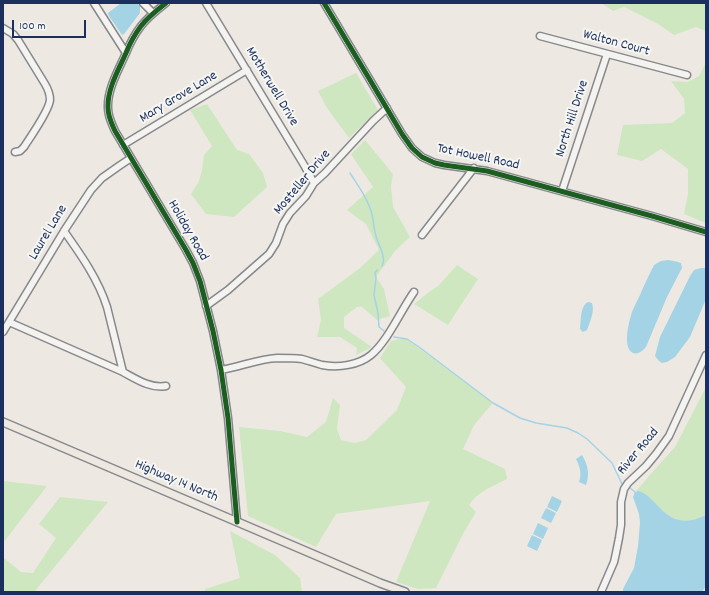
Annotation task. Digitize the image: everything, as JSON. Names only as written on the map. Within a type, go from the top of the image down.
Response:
[{"type":"main road","name":"Highway 14 North","points":[[3,422],[336,565],[405,592]]},
{"type":"street","points":[[94,3],[126,53]]},
{"type":"street","points":[[143,3],[153,13]]},
{"type":"street","name":"Holiday Road","points":[[166,3],[153,13],[142,25],[130,44],[113,82],[108,113],[123,146],[194,263],[200,281],[221,370],[228,418],[237,522]]},
{"type":"street","name":"Motherwell Drive","points":[[206,3],[314,183]]},
{"type":"street","name":"Tot Howell Road","points":[[324,3],[408,144],[422,156],[435,163],[487,170],[706,232]]},
{"type":"street","points":[[3,28],[13,34],[18,40],[46,84],[50,97],[46,111],[24,147],[20,151],[15,152]]},
{"type":"street","name":"Walton Court","points":[[540,36],[687,75]]},
{"type":"street","name":"North Hill Drive","points":[[562,191],[607,54]]},
{"type":"street","name":"Mary Grove Lane","points":[[123,146],[247,70]]},
{"type":"street","name":"Mosteller Drive","points":[[206,306],[228,290],[269,254],[276,243],[285,219],[306,196],[314,183],[387,108]]},
{"type":"street","name":"Laurel Lane","points":[[3,332],[64,231],[95,184],[110,171],[131,158]]},
{"type":"street","points":[[422,235],[474,168]]},
{"type":"street","points":[[64,231],[85,262],[104,297],[123,372]]},
{"type":"street","points":[[221,370],[278,358],[301,359],[322,365],[333,366],[346,365],[363,360],[372,354],[380,345],[414,292]]},
{"type":"street","points":[[9,322],[138,380],[154,386],[166,386]]},
{"type":"street","name":"River Road","points":[[601,592],[614,562],[621,525],[621,502],[624,489],[628,483],[646,466],[669,436],[706,355]]},
{"type":"green space","points":[[601,3],[706,3],[706,31],[696,27],[674,35],[658,24],[624,7],[613,11]]},
{"type":"green space","points":[[706,62],[706,223],[684,214],[688,194],[688,169],[661,149],[642,161],[617,155],[623,125],[672,123],[685,113],[684,99],[671,81],[688,82],[699,76]]},
{"type":"green space","points":[[356,73],[378,110],[349,138],[327,108],[318,91]]},
{"type":"green space","points":[[207,104],[237,150],[249,154],[263,173],[267,187],[234,217],[206,214],[191,194],[199,181],[204,155],[212,146],[190,110]]},
{"type":"green space","points":[[365,140],[393,174],[391,186],[393,207],[410,237],[395,251],[376,277],[384,289],[390,316],[377,320],[361,306],[357,307],[344,317],[344,328],[372,347],[356,355],[357,348],[340,337],[317,337],[321,320],[318,299],[360,268],[379,250],[366,224],[347,210],[373,187],[351,154]]},
{"type":"green space","points":[[457,265],[478,279],[448,325],[414,304],[438,286]]},
{"type":"green space","points":[[405,338],[493,403],[474,425],[463,449],[505,469],[507,479],[476,496],[472,500],[469,505],[476,512],[464,532],[436,588],[418,589],[396,582],[430,501],[336,514],[316,547],[248,516],[239,427],[280,431],[307,437],[326,422],[333,398],[340,405],[337,429],[341,440],[355,443],[366,440],[397,410],[406,387],[380,358],[391,341]]},
{"type":"green space","points":[[706,387],[706,515],[693,521],[685,522],[674,518],[636,491],[675,447]]},
{"type":"green space","points":[[3,481],[47,486],[3,543]]},
{"type":"green space","points":[[60,497],[108,502],[34,592],[3,592],[3,557],[21,572],[33,573],[56,538],[39,524]]},
{"type":"green space","points":[[230,531],[275,555],[300,578],[302,592],[205,592],[205,589],[240,578]]},
{"type":"water","points":[[121,3],[137,3],[140,6],[140,13],[122,35],[108,13]]},
{"type":"water","points":[[668,260],[681,263],[682,268],[667,297],[646,347],[639,353],[633,353],[628,346],[627,340],[632,312],[654,265],[661,261]]},
{"type":"water","points":[[706,268],[706,299],[690,337],[675,357],[662,363],[655,356],[660,337],[690,276],[694,270]]},
{"type":"water","points":[[588,302],[592,303],[593,313],[587,330],[583,332],[580,329],[581,314],[585,304]]},
{"type":"water","points":[[582,455],[588,470],[586,485],[579,482],[580,470],[576,459]]},
{"type":"water","points":[[638,491],[648,496],[662,510],[673,518],[685,521],[706,515],[706,586],[702,592],[623,592],[623,589],[634,568],[638,546],[640,523],[639,514],[633,497],[635,492]]},
{"type":"water","points":[[552,496],[562,501],[557,512],[547,507]]},
{"type":"water","points":[[546,508],[556,513],[551,523],[541,518]]},
{"type":"water","points":[[538,523],[548,528],[543,539],[533,534]]},
{"type":"water","points":[[532,535],[542,540],[537,551],[527,546]]},
{"type":"waterway","points":[[350,173],[364,195],[371,212],[375,233],[383,255],[382,266]]},
{"type":"waterway","points":[[377,270],[375,273],[376,278],[374,295],[379,327],[384,331]]},
{"type":"waterway","points":[[394,337],[407,339],[493,403],[520,418],[536,423],[567,428],[578,433],[587,439],[612,463],[622,484]]},
{"type":"waterway","points":[[630,488],[635,492]]},
{"type":"cycle path","points":[[166,3],[144,23],[131,42],[111,86],[108,111],[115,131],[186,250],[200,281],[221,370],[228,418],[237,522]]},
{"type":"cycle path","points":[[324,3],[402,134],[412,148],[422,157],[444,165],[487,171],[706,232]]}]
